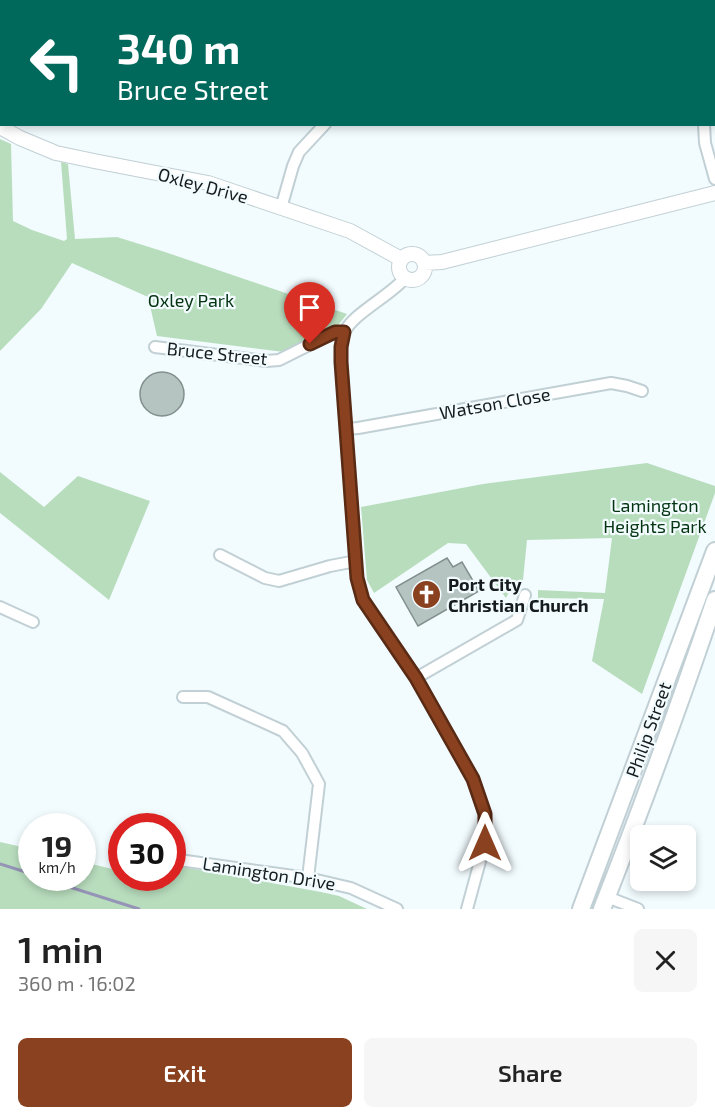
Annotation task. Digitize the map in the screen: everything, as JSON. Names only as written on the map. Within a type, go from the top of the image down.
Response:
[{"type":"main road","name":"Philip Street","points":[[582,909],[715,551]]},
{"type":"main road","name":"Philip Street","points":[[604,903],[647,792],[715,600]]},
{"type":"street","points":[[281,208],[293,166],[300,152],[323,126]]},
{"type":"street","points":[[704,126],[705,143],[715,179]]},
{"type":"street","name":"Oxley Drive","points":[[0,128],[56,153],[208,183],[350,231],[401,259]]},
{"type":"street","points":[[424,263],[442,262],[715,193]]},
{"type":"street","points":[[414,254],[422,259],[424,272],[414,280],[405,278],[399,269],[401,259],[414,254]]},
{"type":"street","points":[[405,278],[398,287],[352,321],[344,332],[341,347],[357,578],[363,600],[416,678],[473,779],[485,814],[485,843],[467,909]]},
{"type":"street","name":"Bruce Street","points":[[155,347],[266,362],[279,360],[335,332],[344,332]]},
{"type":"street","name":"Watson Close","points":[[346,429],[611,383],[642,391]]},
{"type":"street","points":[[220,555],[265,578],[279,581],[356,561]]},
{"type":"street","points":[[416,678],[517,620],[525,595]]},
{"type":"street","points":[[0,607],[33,622]]},
{"type":"street","points":[[183,697],[208,697],[283,731],[302,753],[319,784],[308,878]]},
{"type":"street","name":"Lamington Drive","points":[[186,861],[308,878],[351,888],[398,909]]},
{"type":"street","points":[[604,903],[638,909]]},
{"type":"green space","name":"Oxley Park","points":[[0,139],[11,144],[13,221],[64,241],[67,239],[61,162],[68,164],[75,239],[117,237],[347,314],[336,328],[292,353],[157,336],[148,297],[72,263],[41,309],[0,351]]},
{"type":"green space","name":"Lamington Heights Park","points":[[647,463],[715,486],[715,493],[642,694],[592,661],[604,599],[538,598],[538,590],[605,593],[612,538],[527,540],[523,580],[512,586],[506,598],[466,544],[448,543],[374,593],[367,580],[361,507],[483,484]]},
{"type":"green space","points":[[0,472],[44,507],[78,476],[150,501],[109,600],[0,513]]},
{"type":"green space","points":[[0,842],[18,846],[18,891],[96,891],[96,865],[108,868],[108,891],[186,891],[186,867],[339,896],[367,909],[0,909]]},
{"type":"building","points":[[162,372],[177,379],[184,394],[177,409],[162,416],[147,409],[140,394],[147,379]]},
{"type":"building","name":"Port City Christian Church","points":[[447,558],[453,567],[462,562],[479,591],[418,626],[396,587]]},
{"type":"waterway","points":[[0,864],[18,870]]},
{"type":"waterway","points":[[82,891],[139,909]]},
{"type":"place","name":"Port City Christian Church","points":[[427,595]]},
{"type":"route","points":[[310,344],[325,335],[344,332],[341,362],[357,578],[363,600],[416,678],[473,779],[485,814],[485,843]]}]
